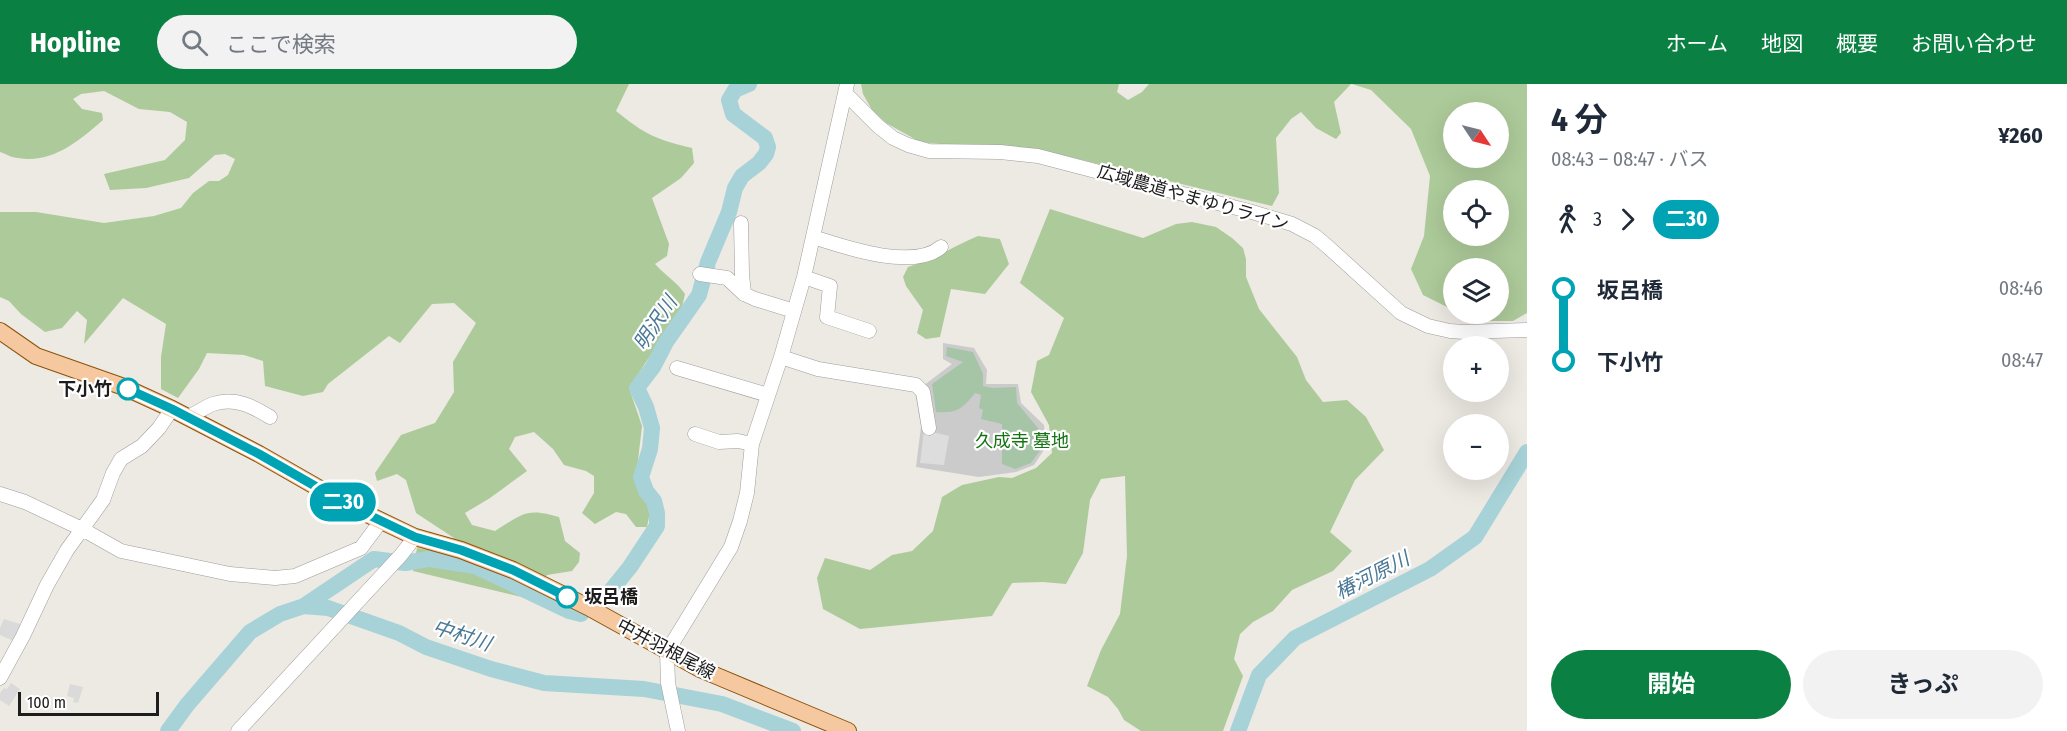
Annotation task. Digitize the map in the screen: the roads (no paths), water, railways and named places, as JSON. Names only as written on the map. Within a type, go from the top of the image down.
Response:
[{"type":"main road","name":"中井羽根尾線","points":[[0,332],[36,356],[124,387],[172,409],[415,537],[461,550],[513,570],[588,607],[700,669],[848,731]]},
{"type":"street","name":"広域農道やまゆりライン","points":[[667,652],[732,547],[747,493],[752,444],[782,357],[804,277],[846,89]]},
{"type":"street","name":"広域農道やまゆりライン","points":[[846,89],[878,126],[893,138],[929,151],[1000,152],[1038,156],[1277,218],[1315,237],[1391,305],[1411,319],[1450,331],[1527,330]]},
{"type":"street","points":[[741,223],[744,294]]},
{"type":"street","points":[[813,237],[852,249],[905,258],[934,253],[941,247]]},
{"type":"street","points":[[700,274],[728,278],[744,294],[794,312]]},
{"type":"street","points":[[804,277],[830,286],[826,314],[828,318],[869,331]]},
{"type":"street","points":[[782,357],[818,369],[916,385],[923,392],[929,428]]},
{"type":"street","points":[[677,368],[768,395]]},
{"type":"street","points":[[188,417],[211,405],[232,401],[250,405],[270,417]]},
{"type":"street","points":[[0,678],[47,585],[103,500],[121,459],[142,446],[159,428],[172,409]]},
{"type":"street","points":[[695,434],[719,442],[738,441],[752,444]]},
{"type":"street","points":[[0,494],[25,502],[82,529],[121,551],[230,574],[275,578],[295,576],[361,548],[381,521]]},
{"type":"street","points":[[238,731],[415,537]]},
{"type":"street","points":[[667,652],[668,683],[678,731]]},
{"type":"waterway","name":"明沢川","points":[[600,604],[630,567],[657,526],[654,501],[646,491],[641,477],[650,449],[652,428],[637,388],[699,295],[708,262],[729,212],[735,188],[742,176],[759,163],[766,154],[768,147],[765,138],[733,114],[729,100],[735,90],[749,84]]},
{"type":"waterway","name":"椿河原川","points":[[1238,731],[1259,675],[1295,638],[1430,569],[1475,537],[1527,452]]},
{"type":"waterway","name":"明沢川","points":[[304,606],[374,559],[405,563],[429,559],[475,566],[569,611],[581,614]]},
{"type":"waterway","name":"中村川","points":[[168,731],[187,705],[250,632],[280,614],[304,606],[328,608],[399,633],[426,647],[491,669],[544,683],[644,689],[722,704],[793,731]]},
{"type":"place","name":"下小竹","points":[[128,389]]},
{"type":"place","name":"坂呂橋","points":[[567,597]]},
{"type":"park label","name":"久成寺 墓地","points":[[1022,441]]}]
